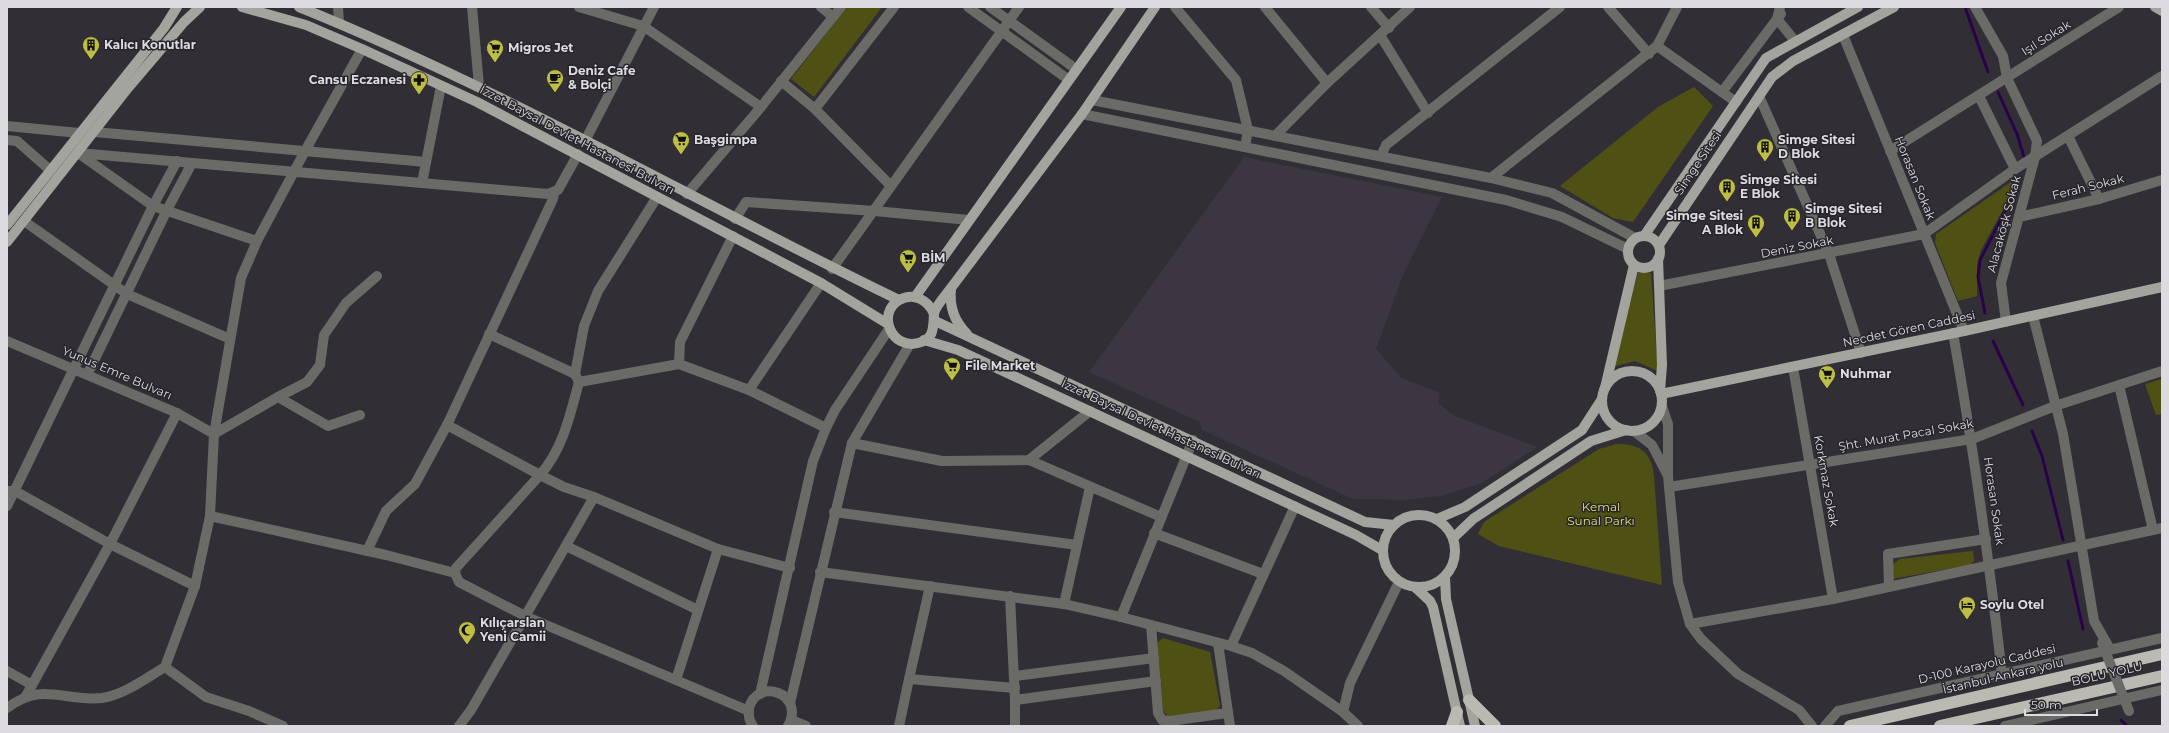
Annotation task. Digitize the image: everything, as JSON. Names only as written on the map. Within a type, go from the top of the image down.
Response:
[{"type":"highway","name":"İstanbul-Ankara yolu","points":[[1850,726],[2162,654]]},
{"type":"highway","name":"BOLU YOLU","points":[[1940,726],[2162,676]]},
{"type":"highway","points":[[1469,700],[1495,726]]},
{"type":"highway","points":[[1452,726],[1457,712]]},
{"type":"main road","points":[[7,224],[164,28],[177,7]]},
{"type":"main road","points":[[7,242],[184,22],[200,7]]},
{"type":"main road","name":"İzzet Baysal Devlet Hastanesi Bulvarı","points":[[242,7],[306,25],[362,49],[476,102],[578,154],[821,283],[889,327]]},
{"type":"main road","name":"İzzet Baysal Devlet Hastanesi Bulvarı","points":[[299,7],[339,23],[479,86],[832,269],[898,300]]},
{"type":"main road","points":[[915,297],[1121,7]]},
{"type":"main road","points":[[935,317],[926,302],[915,297],[905,298],[898,300],[889,312],[889,327],[896,338],[910,344],[924,340],[934,329],[935,317],[951,288],[1082,114],[1155,7]]},
{"type":"main road","points":[[1658,259],[1648,268],[1634,265],[1629,258],[1628,249],[1640,237],[1766,58],[1858,7]]},
{"type":"main road","name":"Simge Sitesi","points":[[1659,246],[1772,77],[1783,67],[1894,7]]},
{"type":"main road","points":[[2155,7],[2162,11]]},
{"type":"main road","points":[[1453,538],[1473,519],[1591,442],[1630,431],[1643,429],[1653,422],[1662,406],[1658,259],[1659,246],[1653,238],[1640,237]]},
{"type":"main road","points":[[1630,431],[1611,422],[1603,408],[1603,395],[1634,265]]},
{"type":"main road","name":"Necdet Gören Caddesi","points":[[1661,392],[1793,367],[1952,334],[2162,287]]},
{"type":"main road","points":[[951,288],[950,305],[955,319],[972,340]]},
{"type":"main road","name":"İzzet Baysal Devlet Hastanesi Bulvarı","points":[[935,317],[972,340],[1193,440],[1365,522],[1394,525]]},
{"type":"main road","name":"İzzet Baysal Devlet Hastanesi Bulvarı","points":[[924,340],[958,350],[1187,455],[1360,537],[1382,550]]},
{"type":"main road","points":[[1437,520],[1465,507],[1582,430],[1614,377],[1630,371],[1639,372],[1650,377],[1661,392]]},
{"type":"main road","points":[[1416,588],[1432,585],[1445,577],[1454,563],[1455,555],[1453,538],[1446,528],[1437,520],[1427,516],[1416,515],[1404,518],[1394,525],[1386,536],[1382,550],[1383,557],[1388,571],[1399,582],[1416,588],[1430,601],[1433,607],[1460,726]]},
{"type":"main road","points":[[1445,577],[1446,599],[1474,726]]},
{"type":"street","points":[[338,7],[339,23]]},
{"type":"street","points":[[472,7],[479,86]]},
{"type":"street","points":[[579,7],[643,26],[761,107]]},
{"type":"street","points":[[585,141],[654,7]]},
{"type":"street","points":[[821,7],[833,17]]},
{"type":"street","points":[[687,194],[761,107],[841,7]]},
{"type":"street","points":[[815,109],[894,7]]},
{"type":"street","points":[[968,7],[1068,80]]},
{"type":"street","points":[[990,7],[1076,69]]},
{"type":"street","points":[[832,269],[875,211],[1001,30],[1019,7]]},
{"type":"street","points":[[1175,7],[1236,80],[1248,130],[1245,147]]},
{"type":"street","points":[[1265,7],[1327,83]]},
{"type":"street","points":[[1371,7],[1389,28]]},
{"type":"street","points":[[1275,136],[1327,83],[1389,28],[1410,7]]},
{"type":"street","points":[[1381,156],[1386,145],[1560,7]]},
{"type":"street","points":[[1608,7],[1649,54]]},
{"type":"street","points":[[1491,178],[1649,54],[1657,46],[1677,7]]},
{"type":"street","points":[[1777,19],[1780,7]]},
{"type":"street","points":[[1722,92],[1787,7]]},
{"type":"street","name":"Alacaköşk Sokak","points":[[1975,7],[2003,56],[2007,78],[2037,140],[2035,157],[2001,283],[2006,322]]},
{"type":"street","name":"Işıl Sokak","points":[[1890,151],[2119,7]]},
{"type":"street","points":[[1777,19],[1795,41]]},
{"type":"street","points":[[1380,35],[1428,113]]},
{"type":"street","name":"Horasan Sokak","points":[[1843,35],[1964,331]]},
{"type":"street","points":[[1657,46],[1736,102]]},
{"type":"street","points":[[7,708],[26,696],[56,694],[89,698],[116,695],[165,667],[195,586],[210,516],[214,434],[240,278],[257,242],[305,151],[362,49]]},
{"type":"street","name":"Deniz Sokak","points":[[1659,286],[1829,254],[1924,234],[2015,169],[2162,76]]},
{"type":"street","points":[[781,81],[815,109],[891,186]]},
{"type":"street","points":[[422,182],[441,86]]},
{"type":"street","points":[[1758,96],[1829,254],[1861,353]]},
{"type":"street","points":[[1979,96],[2015,169]]},
{"type":"street","points":[[1092,100],[1491,178],[1552,193],[1640,237]]},
{"type":"street","points":[[1082,114],[1539,208],[1562,217],[1628,249]]},
{"type":"street","points":[[7,126],[79,133]]},
{"type":"street","points":[[95,132],[426,162]]},
{"type":"street","points":[[2068,136],[2099,199]]},
{"type":"street","points":[[7,140],[17,141],[50,170]]},
{"type":"street","points":[[78,153],[548,194],[554,193],[558,190],[578,154]]},
{"type":"street","points":[[78,153],[153,206],[257,242]]},
{"type":"street","points":[[7,506],[11,491],[115,286],[153,206],[177,161]]},
{"type":"street","points":[[88,374],[166,210],[192,163]]},
{"type":"street","name":"Ferah Sokak","points":[[2019,217],[2099,199],[2162,180]]},
{"type":"street","points":[[367,551],[386,511],[415,484],[447,426],[553,199],[554,193]]},
{"type":"street","points":[[657,197],[598,291],[584,326],[577,378],[565,432],[551,463],[460,563],[456,573],[459,582],[525,616],[748,711]]},
{"type":"street","points":[[736,219],[746,202],[875,211],[969,220]]},
{"type":"street","points":[[24,221],[127,294],[230,338]]},
{"type":"street","points":[[679,364],[680,342],[733,236]]},
{"type":"street","points":[[214,434],[307,382],[320,365],[324,335],[346,303],[377,276]]},
{"type":"street","points":[[749,390],[821,283]]},
{"type":"street","points":[[2033,316],[2063,434],[2083,545],[2094,621],[2106,647],[2129,711]]},
{"type":"street","points":[[760,694],[790,568],[813,461],[826,428],[889,327]]},
{"type":"street","points":[[489,334],[577,378],[679,364],[749,390],[826,428]]},
{"type":"street","name":"Horasan Sokak","points":[[1952,334],[1972,439],[1990,564],[2002,674]]},
{"type":"street","name":"Yunus Emre Bulvarı","points":[[7,341],[177,412],[214,434]]},
{"type":"street","points":[[806,726],[790,723],[792,713],[790,703],[834,512],[852,443],[910,344]]},
{"type":"street","name":"Korkmaz Sokak","points":[[1793,367],[1833,599]]},
{"type":"street","name":"Şht. Murat Pacal Sokak","points":[[1669,487],[1972,439],[2055,406],[2162,371]]},
{"type":"street","points":[[1690,624],[1833,599],[2157,529],[2119,385]]},
{"type":"street","points":[[278,397],[328,426],[360,415]]},
{"type":"street","points":[[1662,406],[1668,424],[1668,476],[1678,582],[1690,624],[1701,639],[1738,674],[1798,710],[1812,726]]},
{"type":"street","points":[[1029,460],[1090,411]]},
{"type":"street","points":[[26,696],[110,544],[177,412]]},
{"type":"street","points":[[447,426],[564,487],[594,497],[718,549],[790,568]]},
{"type":"street","points":[[1630,431],[1652,445],[1668,476]]},
{"type":"street","points":[[1121,617],[1193,440]]},
{"type":"street","points":[[852,443],[942,461],[1029,460],[1161,517]]},
{"type":"street","points":[[1064,604],[1090,487]]},
{"type":"street","points":[[11,491],[110,544],[195,586]]},
{"type":"street","points":[[459,726],[471,710],[594,497]]},
{"type":"street","points":[[1231,646],[1295,506]]},
{"type":"street","points":[[834,512],[1077,544]]},
{"type":"street","points":[[210,516],[367,551],[456,573]]},
{"type":"street","points":[[1154,533],[1263,574]]},
{"type":"street","points":[[1888,586],[1888,554],[1986,539]]},
{"type":"street","points":[[566,546],[698,610]]},
{"type":"street","points":[[676,680],[718,549]]},
{"type":"street","points":[[820,572],[1064,604],[1121,617],[1231,646],[1252,653],[1284,671],[1343,712],[1358,726]]},
{"type":"street","points":[[1343,712],[1350,683],[1399,582]]},
{"type":"street","points":[[899,726],[930,586]]},
{"type":"street","points":[[1010,596],[1015,676],[1015,726]]},
{"type":"street","points":[[1151,625],[1158,713],[1162,720],[1170,722],[1227,713]]},
{"type":"street","name":"D-100 Karayolu Caddesi","points":[[1825,726],[1838,711],[2002,674],[2106,647],[2162,638]]},
{"type":"street","points":[[1218,643],[1230,726]]},
{"type":"street","points":[[1015,676],[1154,658]]},
{"type":"street","points":[[165,667],[206,697],[249,711],[283,726]]},
{"type":"street","points":[[7,671],[32,685]]},
{"type":"street","points":[[910,679],[1015,688]]},
{"type":"street","points":[[1015,700],[1156,681]]},
{"type":"street","points":[[2005,726],[2162,690]]},
{"type":"street","points":[[752,725],[748,711],[754,698],[760,694],[774,692],[781,694],[790,703]]},
{"type":"shaded area","points":[[1244,157],[1442,197],[1403,275],[1376,349],[1401,378],[1440,393],[1438,403],[1455,416],[1537,447],[1482,483],[1441,496],[1405,500],[1353,499],[1202,430],[1200,422],[1089,372]]},
{"type":"green space","points":[[847,7],[882,7],[814,97],[791,79]]},
{"type":"green space","points":[[1694,87],[1713,106],[1633,222],[1613,218],[1560,186],[1658,107]]},
{"type":"green space","points":[[2011,182],[2014,189],[1981,250],[1977,265],[1977,296],[1958,301],[1935,243],[1936,234]]},
{"type":"green space","points":[[1638,273],[1651,273],[1658,371],[1635,361],[1613,367]]},
{"type":"green space","points":[[2162,379],[2162,414],[2156,415],[2145,384]]},
{"type":"green space","name":"Kemal Sunal Parkı","points":[[1616,444],[1632,445],[1643,451],[1650,460],[1654,476],[1662,585],[1499,546],[1478,534],[1484,522],[1599,449]]},
{"type":"green space","points":[[1973,551],[1974,561],[1970,565],[1892,579],[1892,565],[1900,559]]},
{"type":"green space","points":[[1163,638],[1210,652],[1220,705],[1216,711],[1169,717],[1162,710],[1157,643]]},
{"type":"waterway","points":[[1965,7],[1988,72]]},
{"type":"waterway","points":[[1998,92],[2017,134],[2024,157]]},
{"type":"waterway","points":[[1985,313],[1978,277],[1980,260],[2017,188]]},
{"type":"waterway","points":[[1993,341],[2023,405]]},
{"type":"waterway","points":[[2032,431],[2042,456],[2063,540]]},
{"type":"waterway","points":[[2068,561],[2083,629]]},
{"type":"waterway","points":[[2121,720],[2127,726]]},
{"type":"place","name":"Kalıcı Konutlar","points":[[91,60]]},
{"type":"place","name":"Migros Jet","points":[[495,63]]},
{"type":"place","name":"Deniz Cafe & Bolçi","points":[[555,93]]},
{"type":"place","name":"Cansu Eczanesi","points":[[419,95]]},
{"type":"place","name":"Başgimpa","points":[[681,155]]},
{"type":"place","name":"Simge Sitesi D Blok","points":[[1765,162]]},
{"type":"place","name":"Simge Sitesi E Blok","points":[[1727,202]]},
{"type":"place","name":"Simge Sitesi B Blok","points":[[1792,231]]},
{"type":"place","name":"Simge Sitesi A Blok","points":[[1756,238]]},
{"type":"place","name":"BİM","points":[[908,273]]},
{"type":"place","name":"File Market","points":[[952,381]]},
{"type":"place","name":"Nuhmar","points":[[1827,389]]},
{"type":"place","name":"Soylu Otel","points":[[1967,620]]},
{"type":"place","name":"Kılıçarslan Yeni Camii","points":[[467,645]]}]
